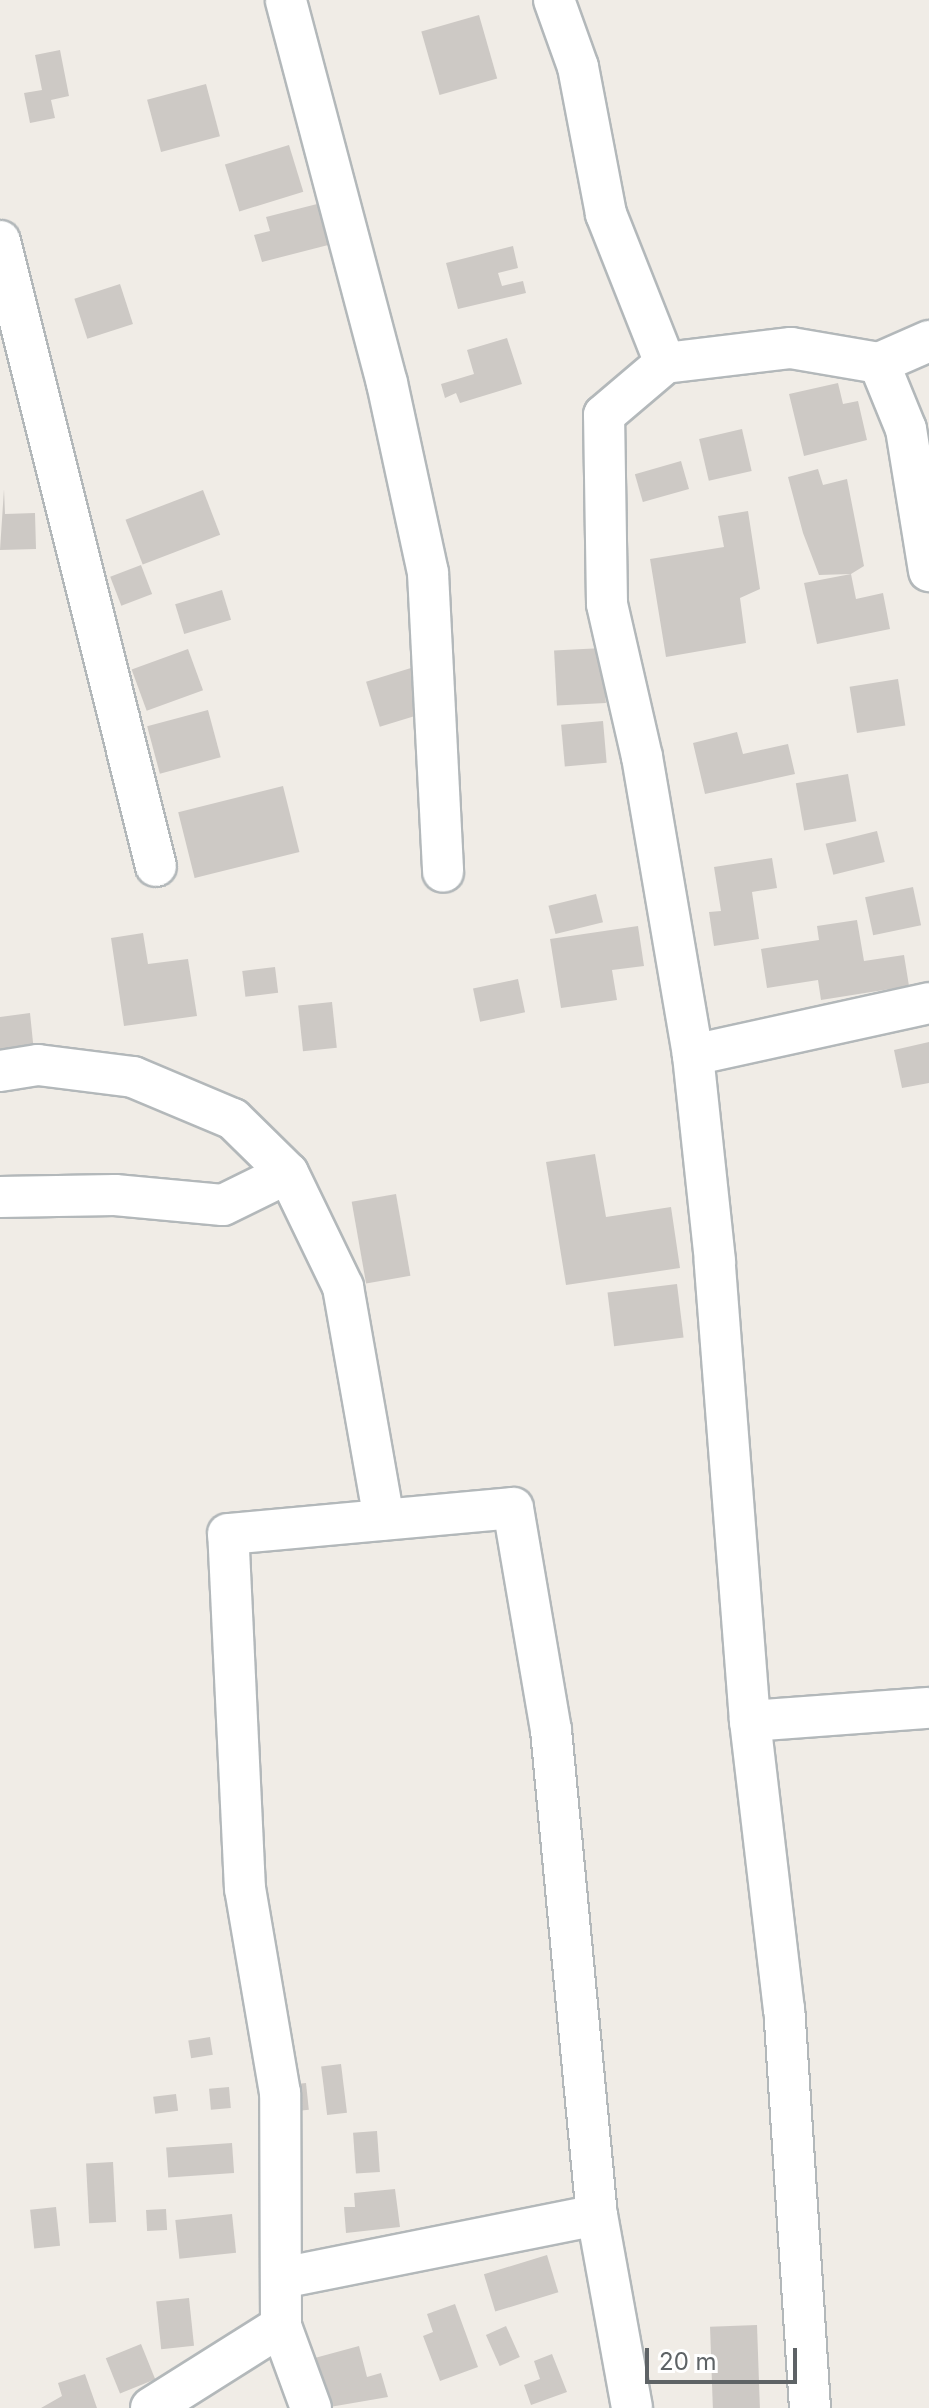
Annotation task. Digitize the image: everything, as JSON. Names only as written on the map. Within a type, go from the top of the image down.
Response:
[{"type":"street","points":[[286,0],[387,383],[428,573],[443,872]]},
{"type":"street","points":[[554,0],[578,67],[606,214],[665,363]]},
{"type":"street","points":[[0,241],[156,866]]},
{"type":"street","points":[[810,2408],[784,2010],[750,1721],[693,1055],[642,757],[607,604],[604,415],[665,363],[791,348],[879,363],[929,341]]},
{"type":"street","points":[[879,363],[906,429],[929,571]]},
{"type":"street","points":[[693,1055],[929,1003]]},
{"type":"street","points":[[0,1071],[38,1065],[133,1077],[233,1119],[288,1173],[343,1287],[384,1519]]},
{"type":"street","points":[[0,1197],[115,1195],[223,1205],[288,1173]]},
{"type":"street","points":[[311,2408],[281,2326],[280,2093],[245,1889],[228,1534],[513,1508],[551,1730],[597,2215],[632,2408]]},
{"type":"street","points":[[750,1721],[929,1708]]},
{"type":"street","points":[[282,2278],[597,2215]]},
{"type":"street","points":[[151,2408],[281,2326]]},
{"type":"building","points":[[479,15],[497,78],[440,95],[421,32]]},
{"type":"building","points":[[60,50],[69,96],[51,100],[55,118],[30,123],[24,93],[42,90],[35,55]]},
{"type":"building","points":[[206,84],[220,136],[161,152],[147,100]]},
{"type":"building","points":[[289,145],[303,192],[239,211],[225,165]]},
{"type":"building","points":[[325,202],[336,243],[262,262],[254,235],[270,231],[266,217]]},
{"type":"building","points":[[513,246],[518,268],[498,273],[502,286],[523,281],[526,293],[458,309],[446,263]]},
{"type":"building","points":[[120,284],[133,324],[87,339],[74,299]]},
{"type":"building","points":[[507,338],[522,384],[460,403],[456,393],[445,398],[441,384],[474,374],[467,350]]},
{"type":"building","points":[[838,383],[843,404],[858,401],[867,440],[804,456],[789,394]]},
{"type":"building","points":[[742,429],[752,471],[709,481],[699,439]]},
{"type":"building","points":[[681,461],[689,489],[643,502],[635,474]]},
{"type":"building","points":[[818,469],[823,485],[847,479],[864,566],[851,574],[819,575],[803,533],[788,477]]},
{"type":"building","points":[[4,489],[5,514],[35,513],[36,549],[0,550]]},
{"type":"building","points":[[203,490],[220,535],[143,565],[126,520]]},
{"type":"building","points":[[748,511],[760,589],[740,598],[746,643],[666,657],[650,559],[724,547],[718,516]]},
{"type":"building","points":[[141,565],[152,594],[121,606],[110,577]]},
{"type":"building","points":[[851,574],[856,599],[883,593],[890,629],[817,644],[804,583]]},
{"type":"building","points":[[222,590],[231,620],[184,634],[175,604]]},
{"type":"building","points":[[603,648],[606,703],[557,705],[554,651]]},
{"type":"building","points":[[188,649],[203,690],[147,711],[132,670]]},
{"type":"building","points":[[411,668],[425,713],[380,727],[366,682]]},
{"type":"building","points":[[898,679],[905,725],[857,733],[850,687]]},
{"type":"building","points":[[208,710],[221,757],[160,774],[147,726]]},
{"type":"building","points":[[603,721],[607,763],[565,767],[561,725]]},
{"type":"building","points":[[737,732],[743,754],[788,744],[795,774],[705,794],[693,743]]},
{"type":"building","points":[[848,774],[856,821],[804,830],[796,783]]},
{"type":"building","points":[[283,786],[299,852],[195,878],[178,812]]},
{"type":"building","points":[[877,831],[885,862],[833,875],[826,844]]},
{"type":"building","points":[[772,858],[777,888],[752,892],[759,939],[714,946],[709,912],[721,911],[714,867]]},
{"type":"building","points":[[913,887],[921,925],[873,935],[865,897]]},
{"type":"building","points":[[596,894],[603,922],[555,934],[548,906]]},
{"type":"building","points":[[857,920],[864,961],[904,955],[909,986],[821,1000],[818,980],[767,988],[761,949],[819,940],[817,926]]},
{"type":"building","points":[[638,926],[644,966],[612,970],[617,1000],[561,1008],[550,939]]},
{"type":"building","points":[[143,933],[148,964],[188,959],[197,1016],[124,1026],[111,938]]},
{"type":"building","points":[[275,967],[278,993],[245,997],[242,971]]},
{"type":"building","points":[[518,979],[525,1012],[480,1022],[473,989]]},
{"type":"building","points":[[332,1002],[337,1048],[303,1051],[298,1006]]},
{"type":"building","points":[[30,1013],[34,1052],[0,1056],[0,1017]]},
{"type":"building","points":[[929,1042],[929,1083],[902,1088],[894,1050]]},
{"type":"building","points":[[595,1154],[606,1217],[671,1207],[680,1268],[566,1285],[546,1162]]},
{"type":"building","points":[[396,1194],[410,1276],[366,1284],[352,1202]]},
{"type":"building","points":[[677,1284],[684,1338],[614,1346],[608,1293]]},
{"type":"building","points":[[210,2037],[213,2055],[191,2058],[188,2040]]},
{"type":"building","points":[[341,2064],[347,2113],[327,2115],[321,2066]]},
{"type":"building","points":[[306,2083],[309,2110],[297,2111],[294,2084]]},
{"type":"building","points":[[229,2087],[231,2108],[211,2110],[209,2089]]},
{"type":"building","points":[[176,2094],[178,2111],[155,2114],[153,2097]]},
{"type":"building","points":[[377,2131],[380,2172],[356,2174],[353,2133]]},
{"type":"building","points":[[232,2143],[234,2173],[168,2178],[166,2148]]},
{"type":"building","points":[[113,2162],[116,2222],[89,2223],[86,2163]]},
{"type":"building","points":[[395,2189],[400,2227],[346,2233],[344,2207],[355,2207],[354,2193]]},
{"type":"building","points":[[56,2207],[60,2246],[34,2249],[30,2210]]},
{"type":"building","points":[[166,2209],[167,2230],[147,2231],[146,2210]]},
{"type":"building","points":[[232,2214],[236,2253],[179,2259],[175,2220]]},
{"type":"building","points":[[547,2255],[558,2292],[495,2312],[484,2274]]},
{"type":"building","points":[[189,2298],[194,2346],[161,2349],[156,2301]]},
{"type":"building","points":[[455,2304],[478,2367],[440,2381],[423,2336],[433,2332],[427,2314]]},
{"type":"building","points":[[757,2325],[760,2408],[713,2408],[710,2327]]},
{"type":"building","points":[[506,2326],[520,2357],[500,2366],[486,2335]]},
{"type":"building","points":[[141,2344],[155,2379],[120,2393],[106,2358]]},
{"type":"building","points":[[359,2346],[367,2377],[381,2373],[388,2397],[324,2408],[311,2359]]},
{"type":"building","points":[[552,2354],[567,2392],[531,2405],[524,2385],[540,2379],[534,2361]]},
{"type":"building","points":[[85,2374],[97,2408],[41,2408],[62,2396],[58,2383]]}]
